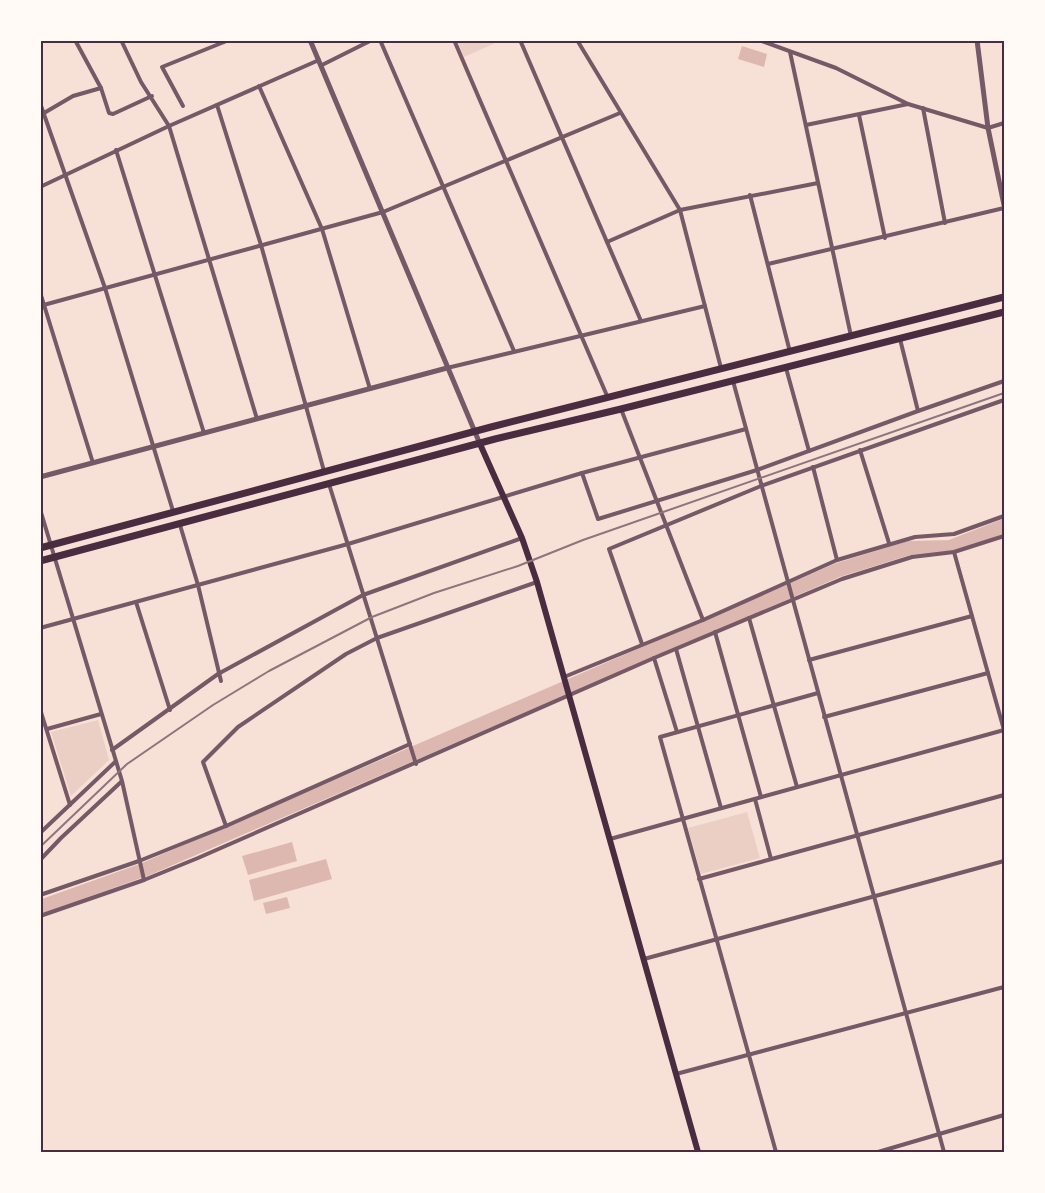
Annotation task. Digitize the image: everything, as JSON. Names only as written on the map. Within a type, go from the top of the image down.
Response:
[{"type":"highway","points":[[40,548],[324,471],[1005,297]]},
{"type":"highway","points":[[40,561],[480,444],[1005,312]]},
{"type":"main road","points":[[480,444],[522,538],[537,582],[698,1152]]},
{"type":"street","points":[[75,40],[101,88],[109,113],[114,114],[152,96]]},
{"type":"street","points":[[122,40],[141,82],[169,126],[257,419]]},
{"type":"street","points":[[183,106],[162,67],[229,40]]},
{"type":"street","points":[[310,40],[480,444]]},
{"type":"street","points":[[40,187],[169,126],[372,40]]},
{"type":"street","points":[[380,40],[514,351]]},
{"type":"street","points":[[454,40],[609,398]]},
{"type":"street","points":[[520,40],[641,321]]},
{"type":"street","points":[[577,40],[680,210],[722,370]]},
{"type":"street","points":[[759,40],[836,68],[908,104],[988,128],[1005,123]]},
{"type":"street","points":[[768,264],[885,238],[1005,207],[988,128],[977,40]]},
{"type":"street","points":[[790,52],[851,337]]},
{"type":"street","points":[[259,87],[322,229],[370,388]]},
{"type":"street","points":[[44,113],[73,96],[101,88]]},
{"type":"street","points":[[40,103],[105,288],[173,511]]},
{"type":"street","points":[[806,125],[908,104]]},
{"type":"street","points":[[217,105],[261,245],[324,471]]},
{"type":"street","points":[[923,108],[945,223]]},
{"type":"street","points":[[42,306],[383,212],[620,113]]},
{"type":"street","points":[[859,115],[885,238]]},
{"type":"street","points":[[116,150],[204,433]]},
{"type":"street","points":[[607,242],[680,210],[818,183]]},
{"type":"street","points":[[750,195],[790,352]]},
{"type":"street","points":[[40,292],[42,306],[93,463]]},
{"type":"street","points":[[40,477],[447,368],[705,306]]},
{"type":"street","points":[[900,339],[918,411]]},
{"type":"street","points":[[786,368],[810,451]]},
{"type":"street","points":[[733,381],[944,1152]]},
{"type":"street","points":[[582,473],[598,519],[757,470],[1005,381]]},
{"type":"street","points":[[642,644],[609,549],[761,486],[1005,400]]},
{"type":"street","points":[[621,410],[703,620]]},
{"type":"street","points":[[40,628],[348,544],[582,473],[746,429]]},
{"type":"street","points":[[860,450],[889,543]]},
{"type":"street","points":[[813,467],[837,560]]},
{"type":"street","points":[[329,484],[416,764]]},
{"type":"street","points":[[40,509],[122,781],[144,880]]},
{"type":"street","points":[[564,677],[703,620],[837,560],[915,537],[954,534],[1005,516]]},
{"type":"street","points":[[180,525],[198,585],[221,681]]},
{"type":"street","points":[[40,916],[144,880],[570,697],[654,658],[842,579],[912,557],[954,552],[1005,536]]},
{"type":"street","points":[[112,750],[218,674],[363,595],[522,538]]},
{"type":"street","points":[[610,839],[1004,730],[954,552]]},
{"type":"street","points":[[226,826],[203,762],[238,727],[338,659],[377,638],[537,582]]},
{"type":"street","points":[[136,602],[170,710]]},
{"type":"street","points":[[809,660],[972,616]]},
{"type":"street","points":[[749,618],[797,787]]},
{"type":"street","points":[[715,632],[761,797]]},
{"type":"street","points":[[675,650],[721,808]]},
{"type":"street","points":[[654,658],[677,732]]},
{"type":"street","points":[[824,717],[988,673]]},
{"type":"street","points":[[776,1152],[660,737],[818,693]]},
{"type":"street","points":[[40,709],[70,805]]},
{"type":"street","points":[[47,729],[101,714]]},
{"type":"street","points":[[40,896],[139,861],[226,826],[410,744]]},
{"type":"street","points":[[40,833],[115,762]]},
{"type":"street","points":[[40,860],[122,781]]},
{"type":"street","points":[[699,879],[1005,795]]},
{"type":"street","points":[[755,799],[771,859]]},
{"type":"street","points":[[644,959],[1005,861]]},
{"type":"street","points":[[676,1074],[1005,987]]},
{"type":"street","points":[[878,1152],[1005,1115]]},
{"type":"shaded area","points":[[457,41],[500,41],[464,57]]},
{"type":"shaded area","points":[[742,46],[767,54],[764,67],[738,59]]},
{"type":"shaded area","points":[[98,720],[109,760],[71,796],[51,732]]},
{"type":"shaded area","points":[[747,812],[760,858],[701,874],[688,828]]},
{"type":"shaded area","points":[[292,842],[297,861],[248,875],[242,856]]},
{"type":"shaded area","points":[[326,859],[332,879],[254,901],[249,880]]},
{"type":"shaded area","points":[[287,897],[290,908],[266,914],[263,903]]},
{"type":"waterway","points":[[40,907],[146,869],[838,570],[909,548],[950,547],[1004,526]]},
{"type":"railway","points":[[40,847],[127,764],[213,705],[269,671],[372,617],[434,593],[518,566],[583,540],[1004,393]]}]
